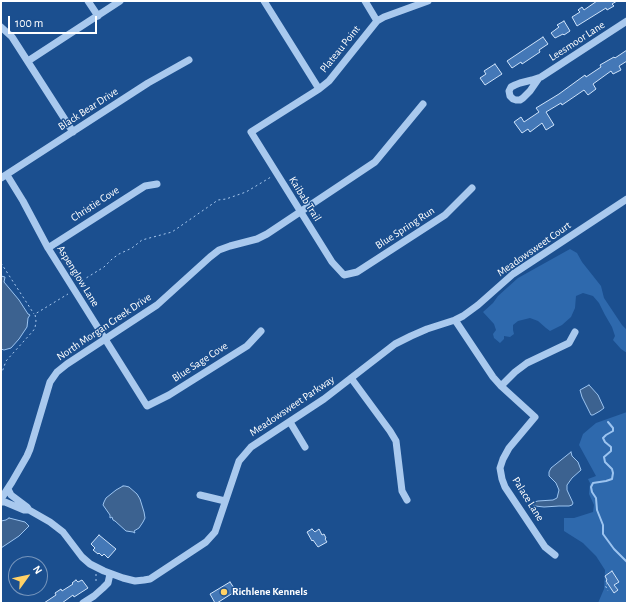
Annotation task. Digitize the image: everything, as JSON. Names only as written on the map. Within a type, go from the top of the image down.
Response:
[{"type":"street","points":[[88,1],[98,16]]},
{"type":"street","points":[[28,61],[120,1]]},
{"type":"street","points":[[264,1],[319,89]]},
{"type":"street","points":[[366,1],[377,21]]},
{"type":"street","name":"Plateau Point","points":[[251,132],[319,89],[329,81],[377,21],[428,1]]},
{"type":"street","name":"Leesmoor Lane","points":[[539,78],[627,21]]},
{"type":"street","points":[[1,26],[12,37],[73,132]]},
{"type":"street","name":"Black Bear Drive","points":[[4,177],[148,83],[189,60]]},
{"type":"street","name":"North Morgan Creek Drive","points":[[1,498],[8,489],[27,456],[50,382],[58,372],[67,364],[157,305],[219,250],[257,239],[267,234],[375,162],[423,104]]},
{"type":"street","name":"Kaibab Trail","points":[[251,132],[332,262],[344,275]]},
{"type":"street","name":"Aspenglow Lane","points":[[4,177],[23,201],[48,248],[104,340],[147,406]]},
{"type":"street","name":"Christie Cove","points":[[48,248],[145,186],[157,184]]},
{"type":"street","name":"Blue Spring Run","points":[[344,275],[357,272],[445,215],[472,188]]},
{"type":"street","name":"Meadowsweet Court","points":[[455,320],[478,306],[513,274],[627,199]]},
{"type":"street","name":"Meadowsweet Parkway","points":[[8,489],[11,495],[29,510],[50,522],[63,532],[82,557],[90,564],[104,572],[135,581],[150,578],[206,542],[215,532],[239,461],[251,447],[324,399],[395,344],[427,329],[455,320]]},
{"type":"street","name":"Palace Lane","points":[[455,320],[493,377],[535,417],[509,448],[500,468],[505,487],[545,547],[556,555]]},
{"type":"street","name":"Blue Sage Cove","points":[[147,406],[169,395],[247,346],[261,331]]},
{"type":"street","points":[[501,386],[515,372],[527,363],[569,343],[575,332]]},
{"type":"street","points":[[351,378],[396,441],[402,491],[407,500]]},
{"type":"street","points":[[290,422],[305,447]]},
{"type":"street","points":[[200,495],[225,501]]},
{"type":"street","name":"Meadowsweet Parkway","points":[[1,502],[5,502],[24,510],[29,510]]},
{"type":"street","points":[[83,603],[94,596],[108,583],[110,574]]},
{"type":"path","points":[[76,284],[104,267],[119,254],[132,248],[142,240],[172,232],[218,200],[226,199],[246,192],[271,177]]},
{"type":"path","points":[[1,263],[35,314],[36,324],[33,331],[6,361],[1,375]]},
{"type":"path","points":[[35,314],[70,292]]},
{"type":"path","points":[[96,572],[96,582]]},
{"type":"path","points":[[608,583],[604,585],[608,591]]},
{"type":"shaded area","points":[[570,249],[577,253],[582,262],[601,286],[604,298],[627,330],[627,353],[613,340],[615,336],[612,327],[599,303],[593,296],[583,293],[576,296],[575,308],[571,317],[562,325],[550,331],[538,321],[530,318],[518,321],[513,325],[514,334],[510,337],[504,336],[504,339],[500,343],[494,338],[493,334],[496,330],[494,324],[483,312],[518,278]]},
{"type":"shaded area","points":[[1,276],[5,277],[4,282],[30,315],[28,318],[27,327],[19,339],[11,348],[4,350],[1,349]]},
{"type":"shaded area","points":[[589,385],[598,395],[604,408],[593,415],[591,415],[580,390]]},
{"type":"shaded area","points":[[627,412],[627,603],[598,603],[604,589],[605,570],[596,556],[583,543],[564,531],[564,518],[574,518],[593,512],[594,505],[589,494],[590,483],[588,479],[596,476],[579,445],[583,434],[596,423]]},
{"type":"shaded area","points":[[571,452],[572,456],[578,462],[581,470],[567,485],[567,490],[573,503],[572,505],[544,507],[533,505],[534,502],[553,500],[557,498],[559,490],[556,483],[549,476],[549,472],[551,468]]},
{"type":"shaded area","points":[[123,486],[129,487],[137,494],[144,512],[145,518],[139,528],[134,531],[135,533],[126,531],[113,520],[112,517],[110,518],[110,515],[103,505],[106,498]]},
{"type":"shaded area","points":[[9,518],[25,522],[29,526],[19,536],[1,548],[1,521]]},
{"type":"building","points":[[597,1],[617,1],[612,4],[614,6],[607,10],[606,8],[577,26],[572,17],[580,12],[578,10],[582,7],[584,10]]},
{"type":"building","points":[[564,21],[570,31],[555,38],[551,33],[559,27],[557,25]]},
{"type":"building","points":[[543,37],[548,44],[539,50],[540,52],[522,64],[521,62],[512,68],[507,61]]},
{"type":"building","points":[[627,50],[627,61],[619,66],[621,70],[613,74],[611,71],[593,84],[596,89],[588,95],[584,90],[562,105],[561,103],[546,112],[554,125],[546,130],[542,123],[530,132],[528,129],[522,133],[514,122],[521,117],[524,122],[539,112],[536,108],[559,94],[585,75],[586,77],[601,67],[600,65]]},
{"type":"building","points":[[495,64],[502,74],[485,85],[480,78],[486,74],[484,71]]},
{"type":"building","points":[[312,529],[315,532],[319,529],[322,535],[324,534],[327,542],[318,547],[313,540],[312,541],[307,532]]},
{"type":"building","points":[[99,535],[116,549],[108,558],[104,554],[102,556],[93,550],[95,548],[91,544]]},
{"type":"building","points":[[612,571],[619,582],[614,585],[618,590],[614,593],[606,581],[605,576]]},
{"type":"building","points":[[76,580],[78,582],[82,580],[88,588],[74,597],[73,595],[62,603],[44,603],[56,595],[55,593],[61,589],[62,591],[73,584],[72,583]]},
{"type":"building","name":"Richlene Kennels","points":[[230,582],[236,591],[215,603],[210,594]]},
{"type":"waterway","points":[[608,422],[613,428],[613,431],[603,438],[611,447],[611,451],[604,457],[605,462],[612,469],[612,479],[593,483],[591,487],[596,498],[597,510],[603,525],[603,534],[614,549],[627,562]]},
{"type":"place","name":"Richlene Kennels","points":[[224,592]]}]
